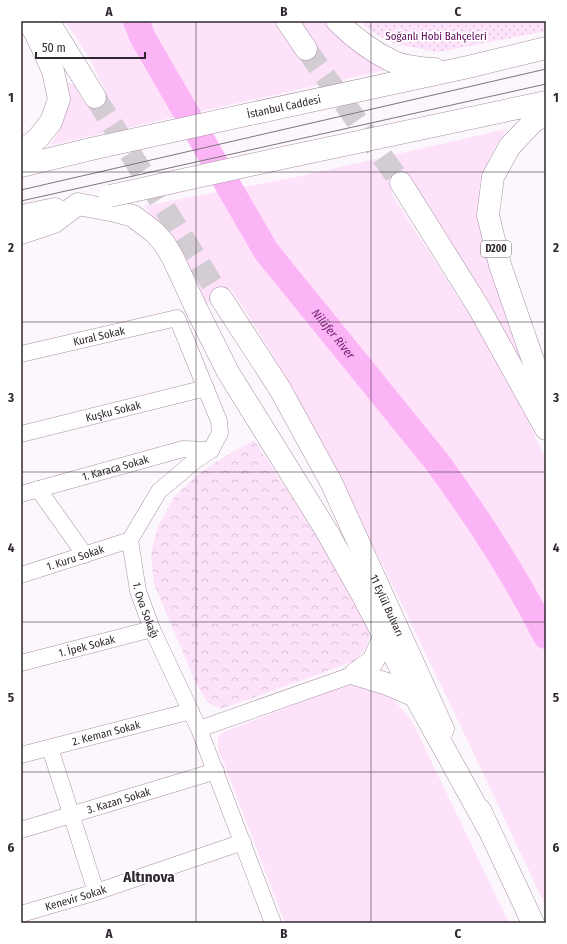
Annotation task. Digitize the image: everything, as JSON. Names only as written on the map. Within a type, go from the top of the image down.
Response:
[{"type":"main road","points":[[21,153],[38,138],[51,122],[59,98],[53,71],[36,34],[28,21]]},
{"type":"main road","points":[[48,21],[95,97]]},
{"type":"main road","points":[[287,21],[306,49]]},
{"type":"main road","points":[[337,21],[346,30],[394,62],[428,69],[468,67]]},
{"type":"main road","name":"İstanbul Caddesi","points":[[21,166],[250,114],[468,67],[546,48]]},
{"type":"main road","points":[[21,216],[273,160],[546,102]]},
{"type":"main road","name":"D200","points":[[546,116],[535,120],[510,146],[493,177],[488,215],[500,265],[546,398]]},
{"type":"main road","points":[[401,183],[479,308],[546,429]]},
{"type":"main road","points":[[21,233],[54,222],[78,204],[115,210],[133,216],[154,232],[164,244],[173,258],[228,372],[326,530],[362,594],[414,696],[488,828]]},
{"type":"main road","name":"11 Eylül Bulvarı","points":[[221,298],[280,389],[332,484],[488,828],[533,923]]},
{"type":"main road","points":[[355,674],[373,661],[384,637]]},
{"type":"main road","points":[[355,674],[387,684],[414,696]]},
{"type":"street","name":"Kural Sokak","points":[[21,354],[177,318],[206,388]]},
{"type":"street","name":"Kuşku Sokak","points":[[21,434],[206,388]]},
{"type":"street","points":[[130,540],[159,491],[196,460],[211,450],[220,433],[219,421],[206,388]]},
{"type":"street","name":"1. Karaca Sokak","points":[[21,494],[182,449],[211,450]]},
{"type":"street","points":[[38,489],[85,555]]},
{"type":"street","name":"1. Kuru Sokak","points":[[21,575],[130,540]]},
{"type":"street","name":"1. Ova Sokağı","points":[[130,540],[138,591],[152,629],[199,728],[273,923]]},
{"type":"street","name":"1. İpek Sokak","points":[[21,663],[152,629]]},
{"type":"street","points":[[199,728],[355,674]]},
{"type":"street","name":"2. Keman Sokak","points":[[21,756],[191,711]]},
{"type":"street","points":[[50,748],[96,892]]},
{"type":"street","name":"3. Kazan Sokak","points":[[21,830],[216,772]]},
{"type":"street","name":"Kenevir Sokak","points":[[21,914],[96,892],[243,842]]},
{"type":"green space","points":[[65,21],[275,21],[300,59],[317,47],[299,21],[325,21],[344,39],[386,70],[51,145],[59,131],[64,114],[68,94],[67,82],[74,85],[85,104],[107,94],[90,59]]},
{"type":"green space","name":"Soğanlı Hobi Bahçeleri","points":[[360,21],[546,21],[546,31],[438,52],[396,44],[381,37],[367,28]]},
{"type":"green space","points":[[507,129],[494,149],[480,185],[478,218],[529,375],[484,297],[408,179],[391,193],[470,316],[511,384],[546,460],[546,907],[366,532],[268,347],[230,288],[205,305],[169,236],[144,206],[301,176]]},
{"type":"green space","points":[[254,440],[348,584],[367,617],[370,636],[365,649],[355,661],[221,709],[207,702],[195,681],[154,584],[151,553],[158,526],[175,496],[196,476],[219,460]]},
{"type":"green space","points":[[365,684],[390,695],[412,721],[509,923],[285,923],[218,748],[218,736],[226,731],[345,685]]},
{"type":"waterway","name":"Nilüfer River","points":[[136,21],[143,38],[266,251],[437,462],[495,547],[522,591],[546,636]]},
{"type":"tunnel","points":[[306,49],[401,183]]},
{"type":"tunnel","points":[[95,97],[221,298]]},
{"type":"tram line","points":[[21,190],[546,69]]},
{"type":"tram line","points":[[21,201],[546,84]]},
{"type":"district","name":"Altınova","points":[[149,877]]}]
